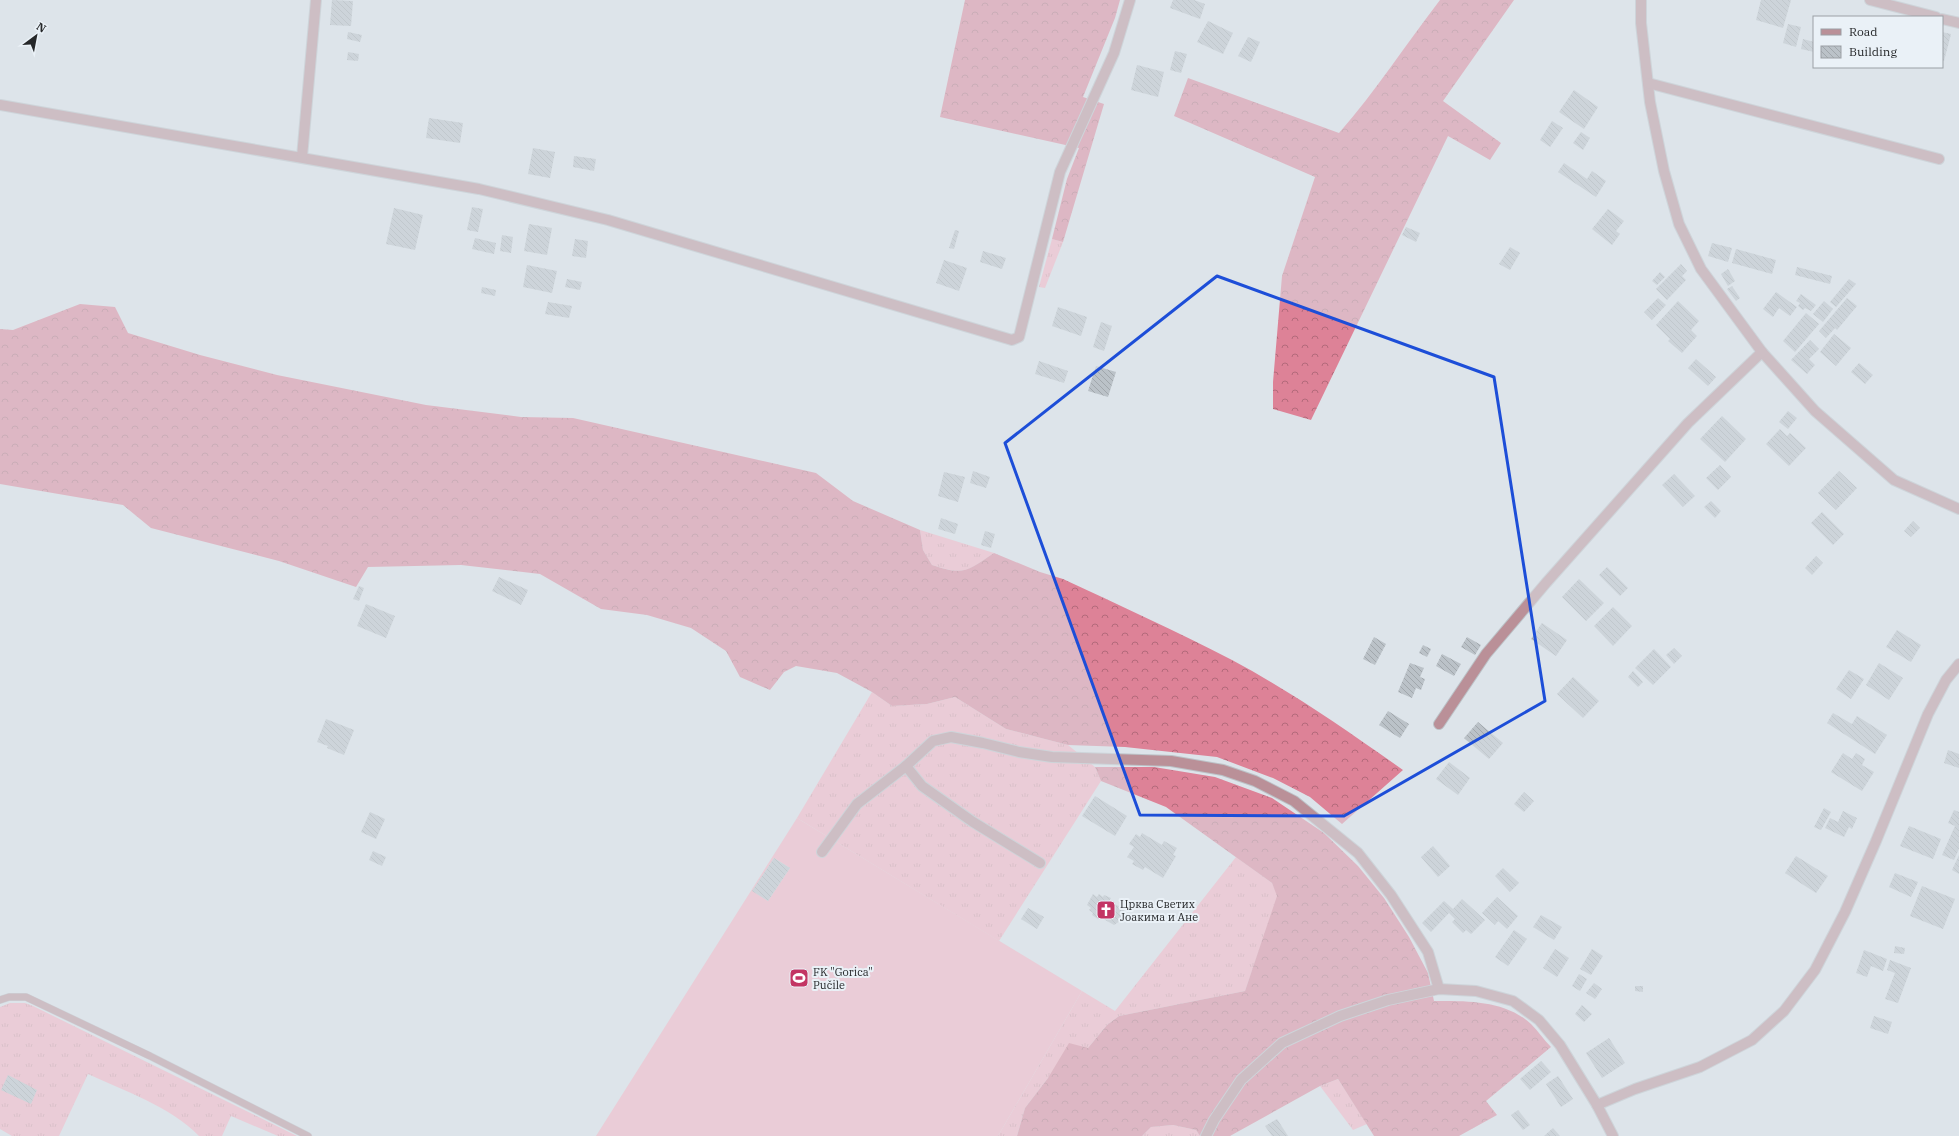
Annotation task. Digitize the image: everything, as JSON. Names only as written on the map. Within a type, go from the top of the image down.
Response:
[{"type":"street","points":[[302,157],[316,0]]},
{"type":"street","points":[[0,105],[479,188],[608,220],[1012,340],[1019,337],[1060,172],[1114,53],[1130,0]]},
{"type":"street","points":[[1640,0],[1648,84],[1664,171],[1679,224],[1701,269],[1762,352],[1815,411],[1894,480],[1959,509]]},
{"type":"street","points":[[1870,0],[1932,16]]},
{"type":"street","points":[[1943,18],[1959,23]]},
{"type":"street","points":[[1648,84],[1938,159]]},
{"type":"street","points":[[1439,724],[1486,654],[1546,583],[1688,423],[1762,352]]},
{"type":"street","points":[[1598,1105],[1635,1089],[1700,1067],[1752,1040],[1784,1011],[1815,970],[1845,912],[1928,714],[1946,680],[1959,664]]},
{"type":"street","points":[[822,852],[857,804],[906,766],[933,740],[951,737],[1019,752],[1052,757],[1171,761],[1222,770],[1255,781],[1294,801],[1358,853],[1392,894],[1428,952],[1439,989]]},
{"type":"street","points":[[906,766],[922,786],[928,791],[973,822],[1040,863]]},
{"type":"street","points":[[1206,1136],[1214,1120],[1241,1080],[1282,1043],[1347,1014],[1388,1000],[1439,989],[1476,991],[1512,1001],[1539,1020],[1560,1045],[1598,1105],[1612,1136]]},
{"type":"lane","points":[[0,1000],[9,997],[26,997],[150,1056],[308,1136]]},
{"type":"highlighted area","points":[[1217,276],[1494,377],[1545,701],[1344,816],[1140,815],[1005,443]]},
{"type":"green space","points":[[965,0],[1120,0],[1115,18],[1083,97],[1104,104],[1063,242],[1052,239],[1067,179],[1079,148],[940,117]]},
{"type":"green space","points":[[1440,0],[1514,0],[1443,101],[1501,143],[1490,160],[1448,136],[1311,420],[1273,409],[1273,382],[1282,276],[1315,177],[1174,116],[1188,78],[1339,133],[1353,117]]},
{"type":"green space","points":[[1052,239],[1063,242],[1045,288],[1039,287]]},
{"type":"green space","points":[[80,304],[115,307],[128,333],[200,355],[277,375],[426,405],[521,417],[573,418],[816,473],[853,501],[920,530],[923,550],[932,565],[951,570],[965,570],[971,568],[994,553],[1040,572],[1063,579],[1148,618],[1254,672],[1319,712],[1403,770],[1342,824],[1310,797],[1273,778],[1217,757],[1125,747],[1068,745],[1006,729],[955,697],[927,704],[892,706],[872,692],[837,673],[796,666],[784,672],[770,690],[740,677],[726,651],[691,628],[647,615],[601,609],[540,574],[461,565],[368,567],[356,587],[279,561],[151,528],[123,505],[0,484],[0,329],[13,330]]},
{"type":"green space","points":[[920,530],[994,553],[978,564],[965,570],[952,570],[932,565],[923,550]]},
{"type":"green space","points":[[872,692],[892,706],[927,704],[955,697],[1006,729],[1068,745],[1095,767],[1101,781],[999,941],[797,818]]},
{"type":"green space","points":[[1095,767],[1154,767],[1215,777],[1272,798],[1324,833],[1358,866],[1384,898],[1409,937],[1428,973],[1434,1001],[1472,1002],[1498,1006],[1510,1010],[1531,1024],[1551,1047],[1486,1101],[1497,1115],[1459,1136],[1374,1136],[1338,1079],[1320,1086],[1230,1136],[1200,1136],[1196,1130],[1173,1125],[1151,1127],[1142,1136],[1017,1136],[1025,1108],[1048,1078],[1069,1043],[1088,1048],[1107,1025],[1119,1016],[1245,991],[1277,896],[1272,883],[1166,807],[1101,781]]},
{"type":"green space","points":[[797,818],[1082,991],[998,1136],[596,1136]],"holes":[[[774,858],[790,868],[768,901],[753,891]]]},
{"type":"green space","points":[[1236,857],[1272,883],[1278,896],[1245,991],[1119,1016],[1107,1025],[1088,1048],[1048,1078],[1025,1108],[1017,1136],[998,1136],[1082,991],[1115,1011]]},
{"type":"green space","points":[[10,1003],[25,1003],[33,1006],[297,1136],[278,1136],[231,1116],[222,1136],[199,1136],[175,1116],[147,1100],[88,1074],[59,1136],[12,1136],[0,1129],[0,1007]]},
{"type":"green space","points":[[1338,1079],[1367,1124],[1353,1130],[1320,1086]]},
{"type":"green space","points":[[1173,1125],[1196,1130],[1200,1136],[1142,1136],[1151,1127]]},
{"type":"building","points":[[332,0],[353,1],[351,26],[330,25]]},
{"type":"building","points":[[1173,0],[1194,0],[1205,4],[1200,19],[1170,8]]},
{"type":"building","points":[[1761,0],[1791,0],[1783,28],[1756,20]]},
{"type":"building","points":[[1208,21],[1233,33],[1223,54],[1197,42]]},
{"type":"building","points":[[1788,24],[1801,27],[1796,47],[1783,43]]},
{"type":"building","points":[[348,32],[362,35],[360,42],[347,39]]},
{"type":"building","points":[[1943,32],[1951,34],[1943,61]]},
{"type":"building","points":[[1248,37],[1260,42],[1251,62],[1238,56]]},
{"type":"building","points":[[1803,39],[1813,42],[1813,52],[1801,49]]},
{"type":"building","points":[[1175,51],[1187,54],[1181,73],[1170,70]]},
{"type":"building","points":[[348,52],[359,54],[358,61],[347,60]]},
{"type":"building","points":[[1137,65],[1164,72],[1158,97],[1131,90]]},
{"type":"building","points":[[1574,90],[1598,107],[1584,129],[1559,112]]},
{"type":"building","points":[[429,118],[463,123],[460,143],[426,138]]},
{"type":"building","points":[[1552,121],[1563,128],[1550,147],[1540,140]]},
{"type":"building","points":[[1581,132],[1590,138],[1583,150],[1573,143]]},
{"type":"building","points":[[533,148],[555,152],[550,178],[528,174]]},
{"type":"building","points":[[574,156],[596,159],[594,171],[573,167]]},
{"type":"building","points":[[1564,163],[1587,179],[1592,171],[1606,181],[1596,197],[1558,172]]},
{"type":"building","points":[[472,207],[483,209],[478,232],[467,230]]},
{"type":"building","points":[[394,208],[423,215],[415,250],[386,244]]},
{"type":"building","points":[[1608,209],[1624,221],[1616,231],[1620,234],[1612,245],[1592,229]]},
{"type":"building","points":[[529,224],[552,228],[547,255],[524,251]]},
{"type":"building","points":[[1406,227],[1420,233],[1416,242],[1402,235]]},
{"type":"building","points":[[955,230],[959,231],[954,249],[949,248]]},
{"type":"building","points":[[502,235],[513,237],[511,253],[500,251]]},
{"type":"building","points":[[475,238],[496,243],[494,254],[472,249]]},
{"type":"building","points":[[575,239],[588,241],[586,258],[572,256]]},
{"type":"building","points":[[1712,243],[1732,248],[1728,262],[1708,256]]},
{"type":"building","points":[[1510,247],[1520,253],[1510,270],[1499,264]]},
{"type":"building","points":[[1736,249],[1776,260],[1772,274],[1732,263]]},
{"type":"building","points":[[983,251],[1006,258],[1002,269],[980,262]]},
{"type":"building","points":[[944,260],[967,268],[959,291],[936,283]]},
{"type":"building","points":[[1681,264],[1687,271],[1682,276],[1686,280],[1667,300],[1656,289]]},
{"type":"building","points":[[527,265],[557,271],[552,293],[523,287]]},
{"type":"building","points":[[1797,267],[1832,276],[1830,284],[1795,275]]},
{"type":"building","points":[[1728,269],[1735,281],[1728,286],[1721,274]]},
{"type":"building","points":[[1660,272],[1665,277],[1657,285],[1652,281]]},
{"type":"building","points":[[567,279],[582,282],[580,290],[565,287]]},
{"type":"building","points":[[1849,279],[1856,284],[1836,307],[1830,302]]},
{"type":"building","points":[[1732,286],[1740,298],[1736,301],[1727,289]]},
{"type":"building","points":[[482,287],[496,290],[495,296],[481,293]]},
{"type":"building","points":[[1776,292],[1797,307],[1790,316],[1779,308],[1773,317],[1763,309]]},
{"type":"building","points":[[1801,294],[1816,305],[1811,311],[1805,308],[1803,310],[1798,306],[1800,303],[1796,301]]},
{"type":"building","points":[[1658,298],[1666,305],[1652,320],[1644,312]]},
{"type":"building","points":[[1847,298],[1857,306],[1837,330],[1835,328],[1826,338],[1819,331]]},
{"type":"building","points":[[1678,301],[1699,321],[1691,330],[1697,336],[1682,353],[1668,341],[1670,339],[1656,325]]},
{"type":"building","points":[[1824,301],[1833,309],[1823,322],[1813,314]]},
{"type":"building","points":[[548,302],[572,306],[569,318],[545,314]]},
{"type":"building","points":[[1058,307],[1087,317],[1081,336],[1052,326]]},
{"type":"building","points":[[1806,313],[1819,324],[1795,352],[1783,341]]},
{"type":"building","points":[[1101,322],[1112,326],[1104,351],[1093,347]]},
{"type":"building","points":[[1834,334],[1851,348],[1836,366],[1820,352]]},
{"type":"building","points":[[1810,340],[1819,349],[1809,359],[1815,365],[1807,374],[1791,360]]},
{"type":"building","points":[[1696,359],[1716,377],[1708,386],[1688,368]]},
{"type":"building","points":[[1039,361],[1068,371],[1064,383],[1035,374]]},
{"type":"building","points":[[1859,363],[1873,375],[1865,384],[1851,372]]},
{"type":"building","points":[[1096,366],[1116,372],[1108,397],[1088,391]]},
{"type":"building","points":[[1788,411],[1797,418],[1788,429],[1779,422]]},
{"type":"building","points":[[1722,416],[1746,439],[1725,462],[1700,439]]},
{"type":"building","points":[[1780,429],[1787,436],[1790,433],[1806,448],[1789,466],[1766,444]]},
{"type":"building","points":[[1720,465],[1731,477],[1718,490],[1706,478]]},
{"type":"building","points":[[973,471],[990,477],[986,488],[970,483]]},
{"type":"building","points":[[1839,471],[1857,488],[1836,510],[1818,493]]},
{"type":"building","points":[[944,472],[965,477],[958,502],[938,496]]},
{"type":"building","points":[[1674,474],[1695,496],[1683,507],[1662,485]]},
{"type":"building","points":[[1711,501],[1721,511],[1715,518],[1704,507]]},
{"type":"building","points":[[1822,512],[1844,534],[1833,545],[1811,523]]},
{"type":"building","points":[[941,518],[958,524],[955,534],[938,529]]},
{"type":"building","points":[[1913,521],[1920,528],[1911,537],[1904,531]]},
{"type":"building","points":[[985,531],[995,534],[991,548],[981,545]]},
{"type":"building","points":[[1816,556],[1823,563],[1812,575],[1805,568]]},
{"type":"building","points":[[1607,567],[1628,588],[1620,596],[1599,575]]},
{"type":"building","points":[[499,577],[528,590],[521,605],[492,591]]},
{"type":"building","points":[[1579,579],[1604,603],[1586,621],[1562,597]]},
{"type":"building","points":[[359,586],[364,588],[359,601],[353,599]]},
{"type":"building","points":[[366,604],[395,616],[386,638],[357,626]]},
{"type":"building","points":[[1613,607],[1632,626],[1613,646],[1594,626]]},
{"type":"building","points":[[1542,623],[1567,640],[1556,656],[1531,639]]},
{"type":"building","points":[[1897,630],[1921,645],[1911,662],[1886,647]]},
{"type":"building","points":[[1374,637],[1386,644],[1375,665],[1363,659]]},
{"type":"building","points":[[1467,637],[1481,645],[1475,655],[1461,647]]},
{"type":"building","points":[[1423,645],[1431,649],[1427,657],[1419,653]]},
{"type":"building","points":[[1674,648],[1682,656],[1674,664],[1666,655]]},
{"type":"building","points":[[1654,649],[1671,667],[1653,685],[1635,668]]},
{"type":"building","points":[[1442,654],[1461,664],[1454,676],[1436,666]]},
{"type":"building","points":[[1410,663],[1424,668],[1420,677],[1425,679],[1421,690],[1416,688],[1412,698],[1398,692]]},
{"type":"building","points":[[1879,663],[1903,678],[1889,700],[1866,685]]},
{"type":"building","points":[[1849,670],[1864,679],[1851,699],[1836,689]]},
{"type":"building","points":[[1633,671],[1643,682],[1638,687],[1628,677]]},
{"type":"building","points":[[1573,677],[1599,701],[1583,718],[1557,694]]},
{"type":"building","points":[[1388,711],[1409,724],[1400,738],[1379,725]]},
{"type":"building","points":[[1833,713],[1852,724],[1857,716],[1887,735],[1875,754],[1827,723]]},
{"type":"building","points":[[326,719],[354,730],[344,755],[317,742]]},
{"type":"building","points":[[1478,722],[1503,743],[1489,759],[1464,738]]},
{"type":"building","points":[[1948,750],[1959,754],[1959,768],[1944,763]]},
{"type":"building","points":[[1843,753],[1852,759],[1856,753],[1865,759],[1862,765],[1874,772],[1862,791],[1831,772]]},
{"type":"building","points":[[1449,762],[1470,778],[1458,795],[1436,779]]},
{"type":"building","points":[[1524,792],[1534,801],[1524,812],[1514,804]]},
{"type":"building","points":[[1095,796],[1127,816],[1115,836],[1082,816]]},
{"type":"building","points":[[1824,808],[1831,812],[1821,830],[1814,827]]},
{"type":"building","points":[[1954,810],[1959,812],[1959,849],[1954,860],[1942,855],[1955,826],[1948,823]]},
{"type":"building","points":[[1843,811],[1857,818],[1852,829],[1849,827],[1844,837],[1825,828],[1830,818],[1838,822]]},
{"type":"building","points":[[370,812],[385,819],[376,839],[361,832]]},
{"type":"building","points":[[1909,826],[1941,839],[1933,859],[1900,846]]},
{"type":"building","points":[[1142,833],[1162,845],[1164,841],[1177,848],[1173,855],[1176,856],[1163,878],[1145,867],[1143,870],[1132,864],[1134,861],[1127,857],[1134,847],[1129,844],[1136,834],[1140,837]]},
{"type":"building","points":[[1433,846],[1450,866],[1438,877],[1421,857]]},
{"type":"building","points":[[373,851],[386,857],[382,866],[369,860]]},
{"type":"building","points":[[1959,855],[1959,874],[1952,870]]},
{"type":"building","points":[[1796,856],[1828,876],[1816,893],[1785,873]]},
{"type":"building","points":[[774,858],[790,868],[768,901],[752,891]]},
{"type":"building","points":[[1503,868],[1519,883],[1510,892],[1495,876]]},
{"type":"building","points":[[1895,873],[1918,882],[1911,897],[1889,887]]},
{"type":"building","points":[[1922,886],[1955,899],[1943,929],[1910,916]]},
{"type":"building","name":"Црква Светих Јоакима и Ане","points":[[1093,894],[1097,897],[1099,894],[1103,897],[1104,895],[1111,898],[1109,901],[1124,909],[1123,919],[1114,925],[1100,917],[1098,919],[1092,915],[1093,913],[1089,910],[1091,908],[1087,905]]},
{"type":"building","points":[[1497,897],[1518,916],[1507,929],[1498,921],[1495,925],[1482,913]]},
{"type":"building","points":[[1462,899],[1485,920],[1471,934],[1466,930],[1463,933],[1452,922],[1455,919],[1449,913],[1431,932],[1422,923],[1444,901],[1453,909]]},
{"type":"building","points":[[1028,908],[1044,917],[1037,929],[1021,919]]},
{"type":"building","points":[[1541,915],[1562,927],[1554,940],[1533,927]]},
{"type":"building","points":[[1514,930],[1527,939],[1508,966],[1495,957]]},
{"type":"building","points":[[1895,946],[1905,948],[1904,954],[1894,953]]},
{"type":"building","points":[[1555,949],[1569,958],[1557,977],[1543,968]]},
{"type":"building","points":[[1592,949],[1603,956],[1591,975],[1580,969]]},
{"type":"building","points":[[1864,950],[1887,959],[1883,971],[1871,966],[1867,977],[1856,973]]},
{"type":"building","points":[[1890,960],[1911,968],[1898,1003],[1885,999],[1895,973],[1887,970]]},
{"type":"building","points":[[1579,974],[1587,979],[1580,991],[1572,986]]},
{"type":"building","points":[[1594,983],[1602,989],[1595,999],[1586,993]]},
{"type":"building","points":[[1635,986],[1643,986],[1643,992],[1635,991]]},
{"type":"building","points":[[1582,1005],[1592,1014],[1584,1022],[1575,1014]]},
{"type":"building","points":[[1874,1016],[1892,1022],[1888,1034],[1870,1028]]},
{"type":"building","points":[[1609,1038],[1625,1063],[1602,1078],[1586,1053]]},
{"type":"building","points":[[1541,1061],[1551,1072],[1530,1090],[1520,1079]]},
{"type":"building","points":[[8,1075],[37,1090],[31,1104],[1,1090]]},
{"type":"building","points":[[1558,1076],[1573,1099],[1561,1107],[1546,1084]]},
{"type":"building","points":[[1518,1110],[1530,1125],[1523,1130],[1511,1115]]},
{"type":"building","points":[[1277,1119],[1288,1136],[1272,1136],[1265,1126]]},
{"type":"building","points":[[1553,1128],[1560,1136],[1544,1136]]},
{"type":"place","name":"Црква Светих Јоакима и Ане","points":[[1106,910]]},
{"type":"place","name":"FK \"Gorica\" Pučile","points":[[799,978]]}]
